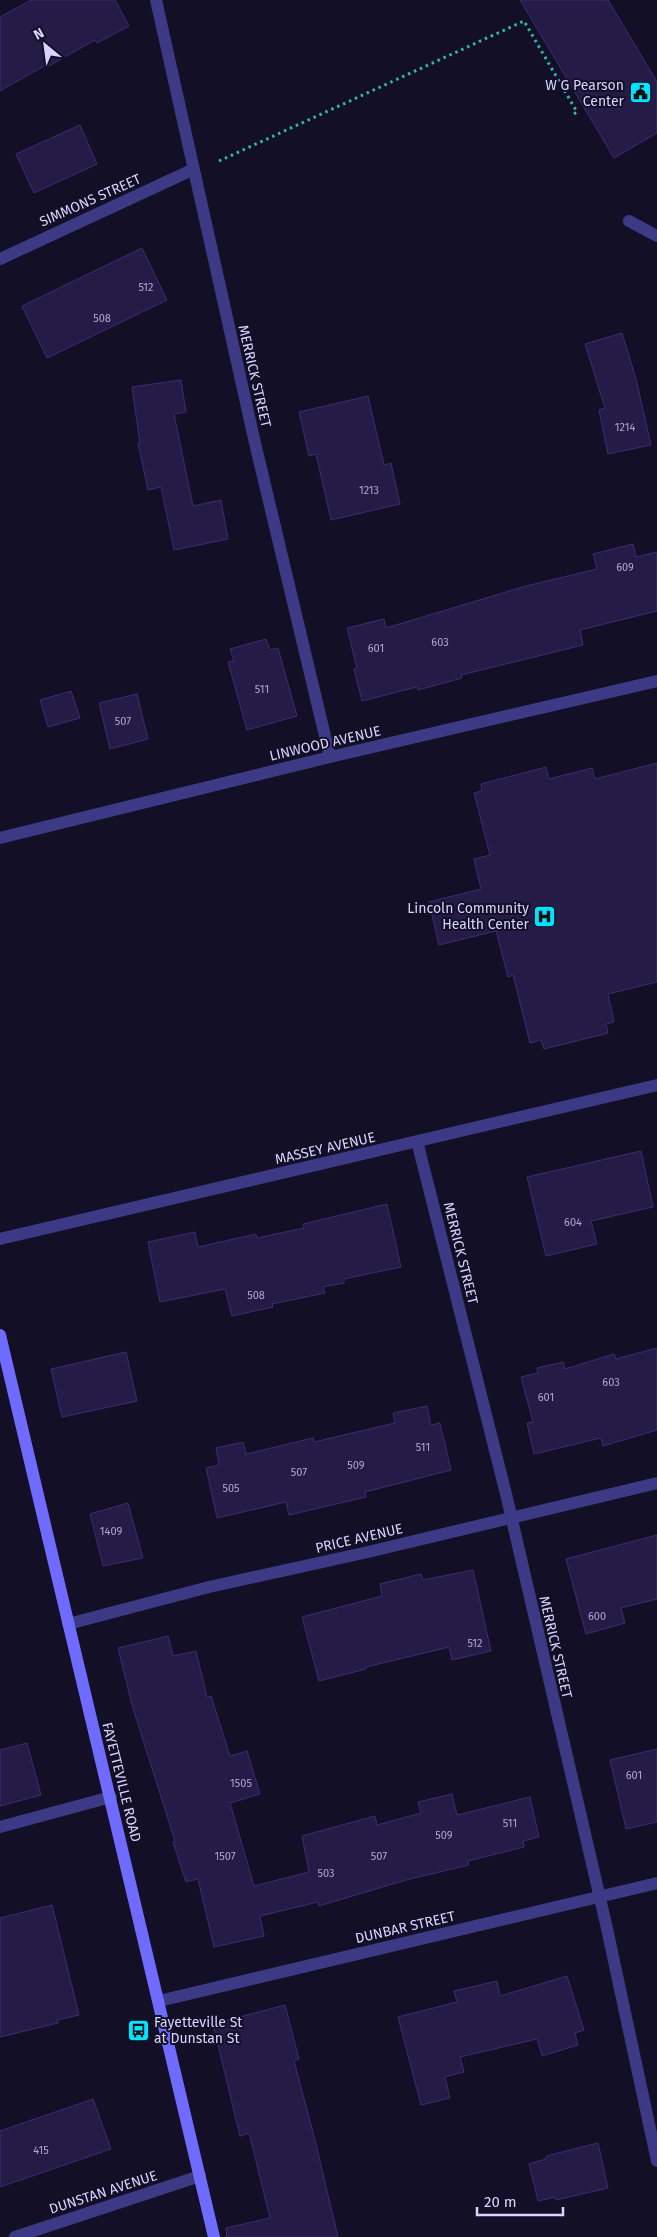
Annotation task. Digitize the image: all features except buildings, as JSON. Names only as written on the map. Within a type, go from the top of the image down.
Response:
[{"type":"main road","name":"FAYETTEVILLE ROAD","points":[[0,1335],[68,1624],[111,1796],[214,2237]]},
{"type":"street","name":"MERRICK STREET","points":[[156,0],[255,443],[330,757]]},
{"type":"street","name":"SIMMONS STREET","points":[[0,259],[194,169]]},
{"type":"street","points":[[629,221],[657,236]]},
{"type":"street","name":"LINWOOD AVENUE","points":[[0,838],[330,757],[657,681]]},
{"type":"street","name":"MASSEY AVENUE","points":[[0,1239],[657,1085]]},
{"type":"street","name":"MERRICK STREET","points":[[418,1141],[511,1517],[599,1897],[657,2161]]},
{"type":"street","name":"PRICE AVENUE","points":[[68,1624],[209,1587],[657,1483]]},
{"type":"street","points":[[0,1827],[111,1796]]},
{"type":"street","name":"DUNBAR STREET","points":[[159,2001],[657,1883]]},
{"type":"street","name":"DUNSTAN AVENUE","points":[[15,2237],[200,2176]]},
{"type":"path","points":[[219,161],[524,21],[577,112],[571,116]]},
{"type":"place","name":"W G Pearson Center","points":[[640,93]]},
{"type":"place","name":"Lincoln Community Health Center","points":[[545,916]]},
{"type":"place","name":"Fayetteville St at Dunstan St","points":[[138,2030]]}]
